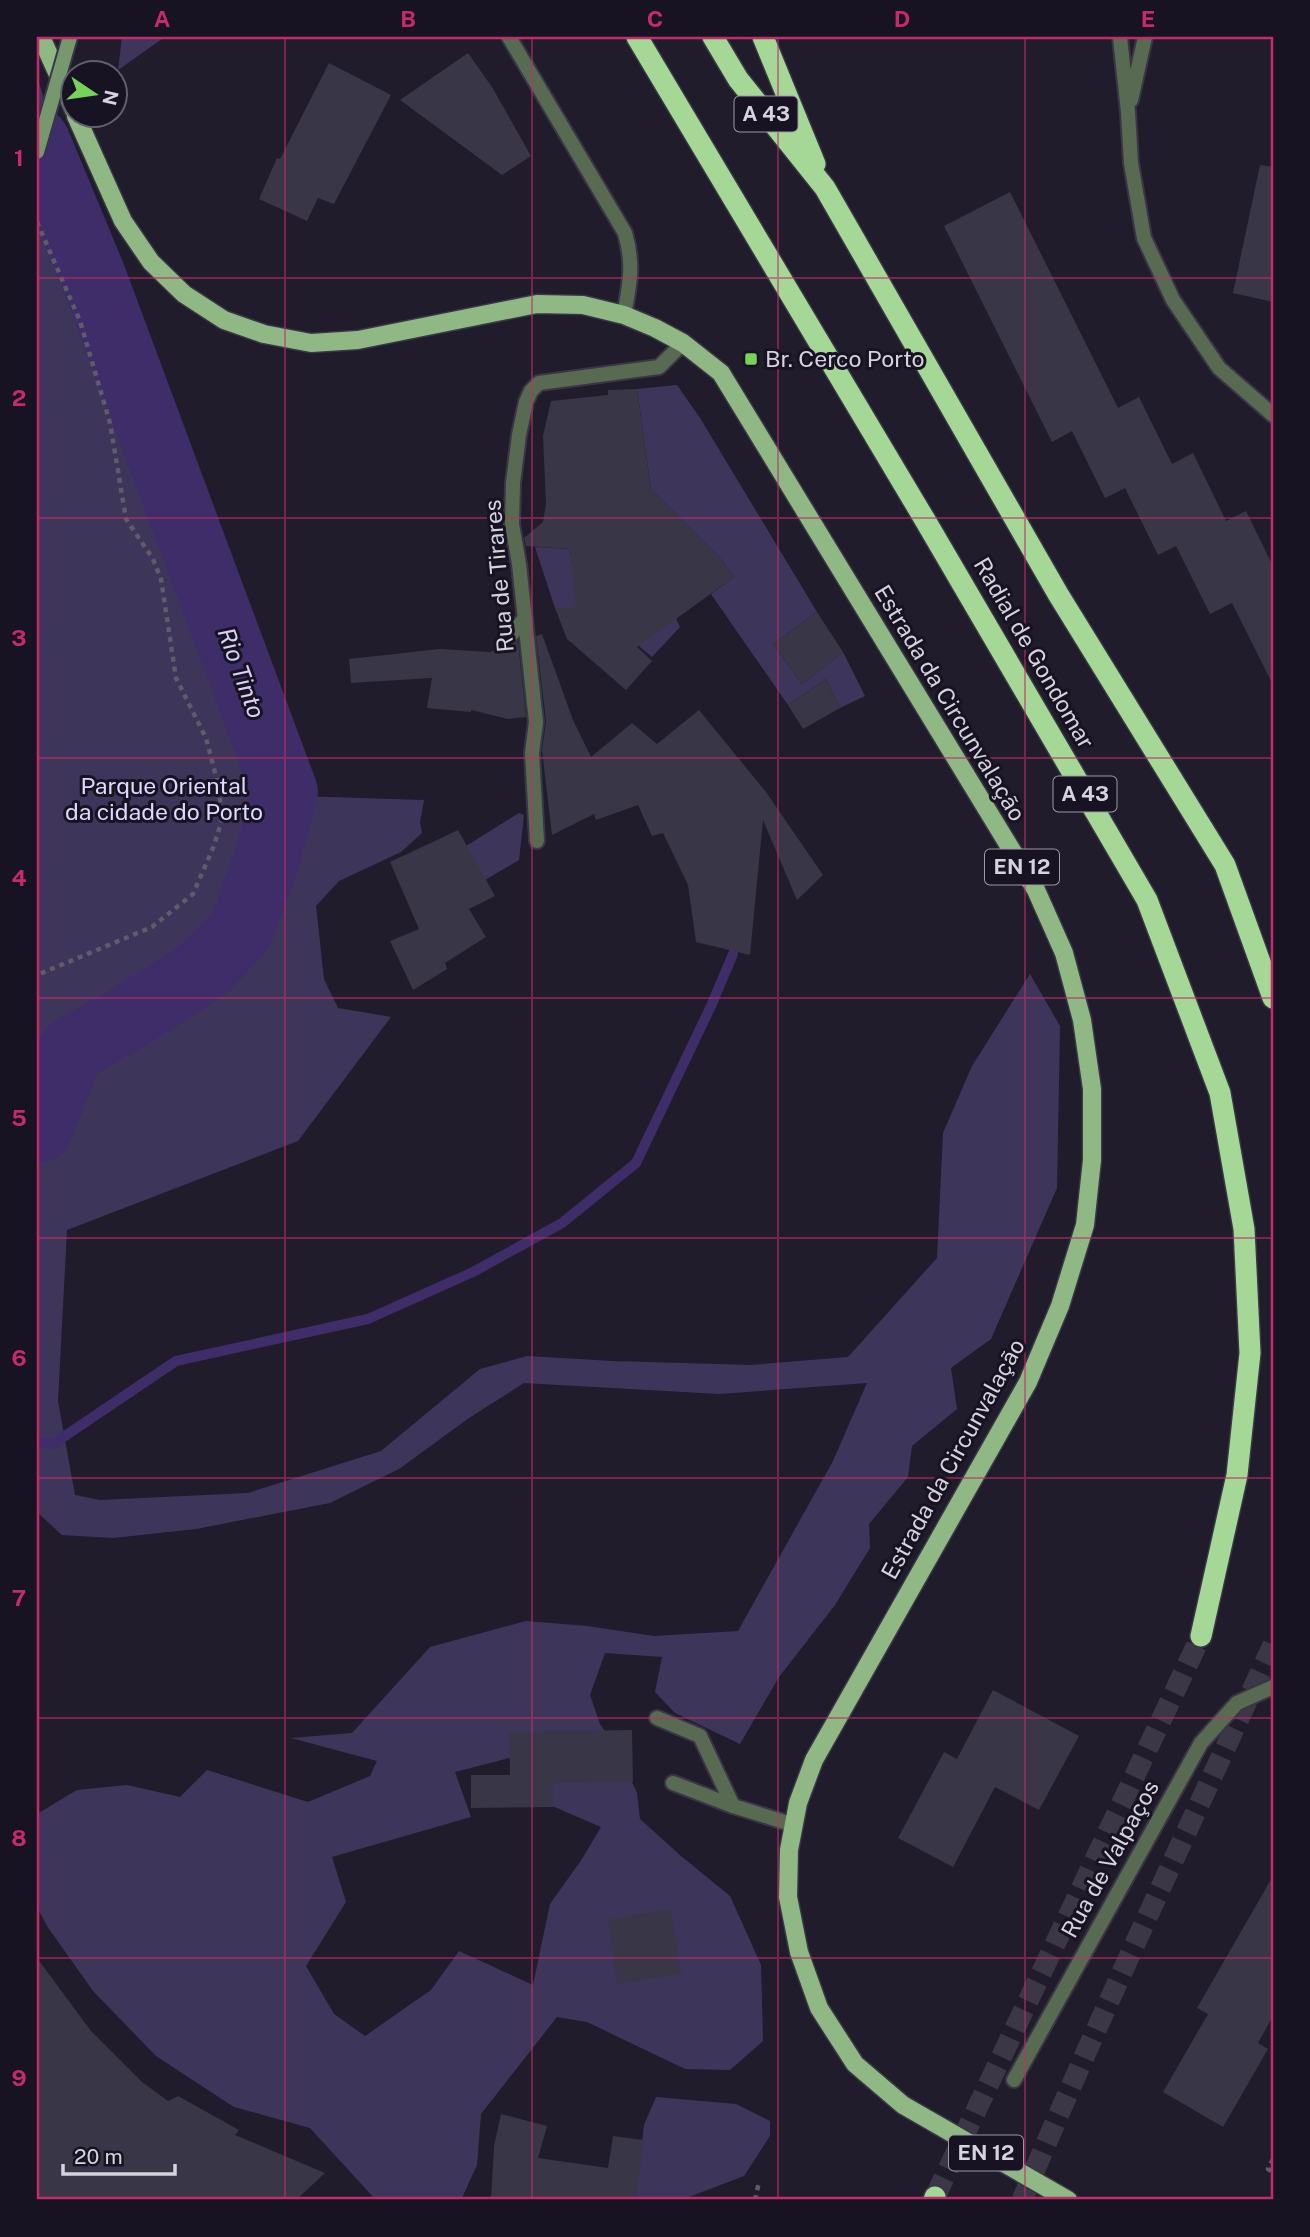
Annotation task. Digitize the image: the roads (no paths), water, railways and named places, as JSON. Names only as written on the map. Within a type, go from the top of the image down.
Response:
[{"type":"highway","name":"Radial de Gondomar","points":[[637,37],[925,520],[1147,900],[1220,1093],[1244,1229],[1250,1353],[1237,1475],[1201,1636]]},
{"type":"highway","name":"A 43","points":[[713,37],[738,79],[825,188],[1058,594],[1225,865],[1273,998]]},
{"type":"highway","points":[[762,37],[825,188]]},
{"type":"main road","points":[[41,37],[60,79]]},
{"type":"main road","points":[[37,152],[70,37]]},
{"type":"main road","name":"Estrada da Circunvalação","points":[[82,130],[123,221],[151,262],[184,294],[224,320],[264,334],[311,343],[358,340],[537,304],[583,306],[624,314],[683,343],[720,373],[1036,890],[1064,953],[1082,1020],[1092,1089],[1092,1160],[1085,1224],[1060,1306],[1028,1382],[814,1760],[798,1803],[789,1850],[788,1896],[799,1952],[819,2008],[855,2063],[903,2105],[1068,2200]]},
{"type":"street","points":[[509,37],[625,233],[631,252],[632,272],[624,314]]},
{"type":"street","points":[[1119,37],[1128,112],[1130,163],[1144,238],[1173,300],[1219,368],[1273,415]]},
{"type":"street","points":[[1128,112],[1144,37]]},
{"type":"street","name":"Rua de Tirares","points":[[537,841],[532,753],[536,722],[519,564],[512,524],[519,435],[526,402],[539,383],[659,367],[683,343]]},
{"type":"street","points":[[510,636],[525,618]]},
{"type":"street","name":"Rua de Valpaços","points":[[1014,2080],[1201,1743],[1237,1703],[1273,1687]]},
{"type":"street","points":[[657,1718],[700,1736],[733,1806]]},
{"type":"street","points":[[673,1783],[794,1825]]},
{"type":"waterway","name":"Rio Tinto","points":[[37,141],[93,276],[285,792],[267,859],[241,930],[207,967],[133,1015],[71,1050],[40,1129],[37,1130]]},
{"type":"waterway","points":[[37,1442],[53,1444],[176,1361],[368,1319],[473,1272],[562,1223],[636,1163],[733,954]]},
{"type":"tunnel","points":[[935,2197],[1201,1636]]},
{"type":"tunnel","points":[[1022,2200],[1114,1991],[1273,1645]]},
{"type":"place","name":"Br. Cerco Porto","points":[[751,359]]},
{"type":"park label","name":"Parque Oriental da cidade do Porto","points":[[164,799]]}]
